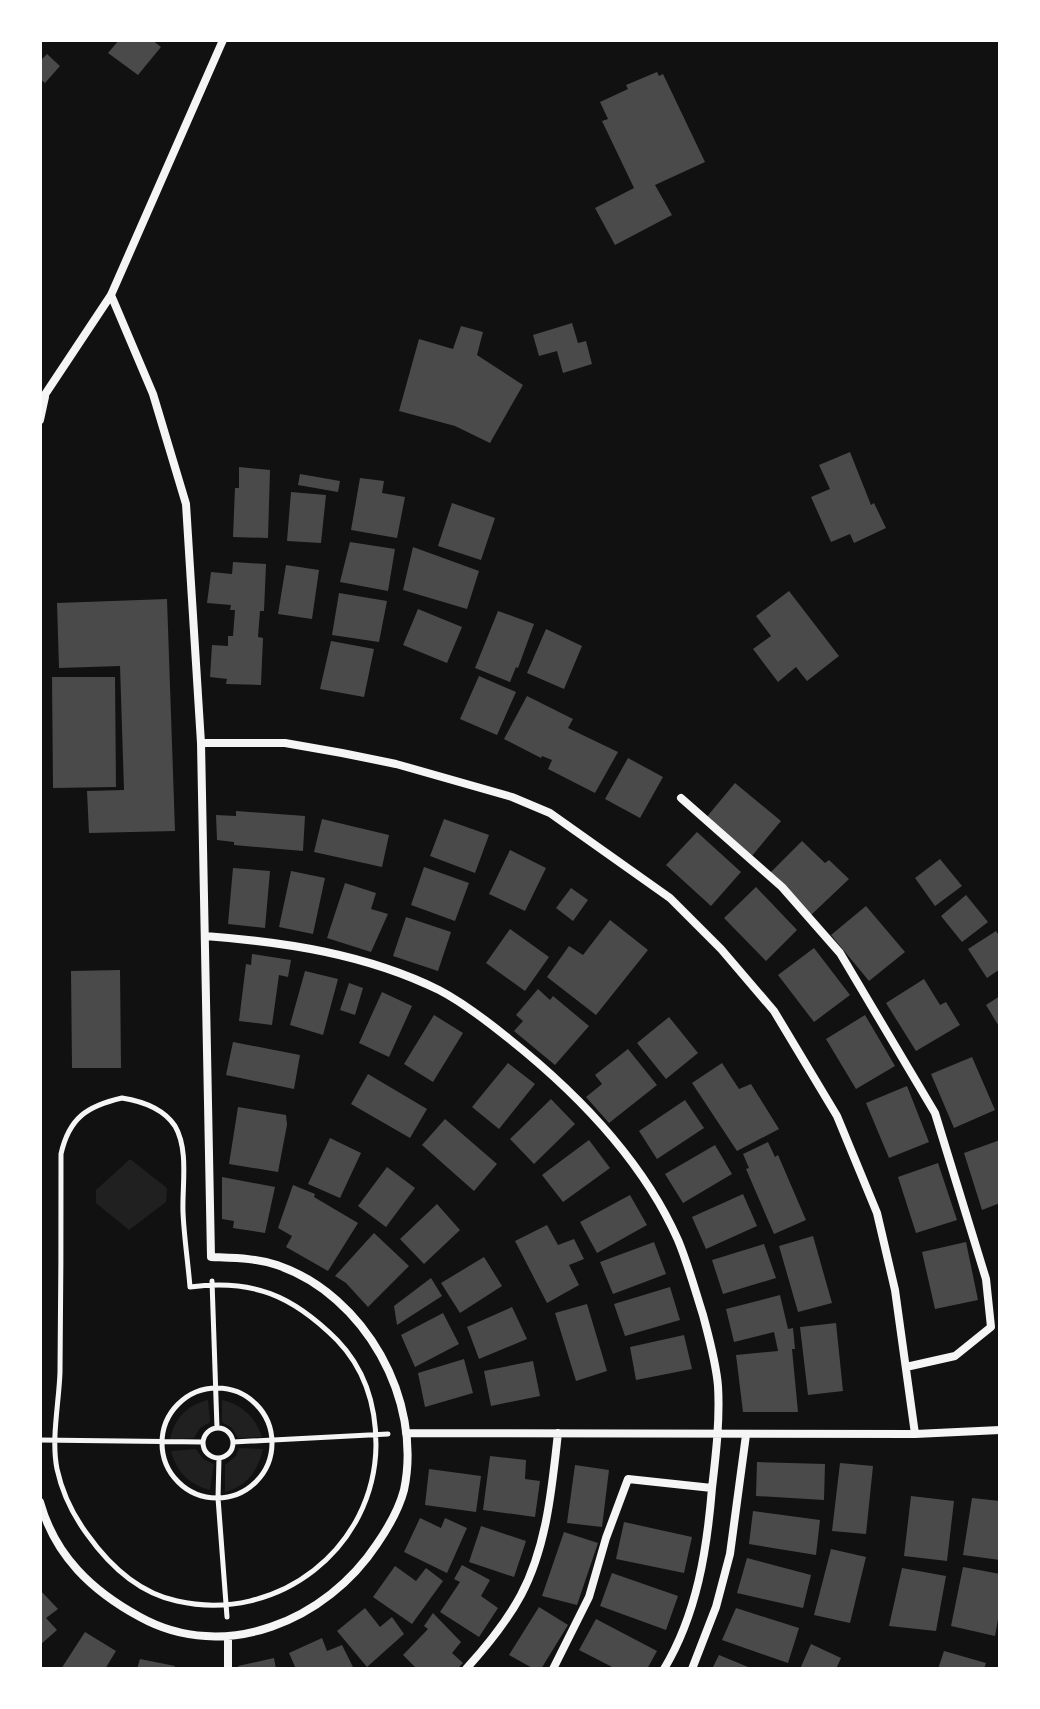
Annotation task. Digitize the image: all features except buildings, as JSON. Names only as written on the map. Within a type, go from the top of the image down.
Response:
[{"type":"street","points":[[40,420],[43,399],[111,295],[223,40]]},
{"type":"street","points":[[40,1502],[72,1566],[93,1587],[147,1621],[188,1633],[228,1637],[280,1625],[309,1610],[355,1573],[389,1525],[403,1492],[407,1461],[406,1433],[393,1379],[356,1319],[309,1281],[279,1266],[254,1260],[211,1257],[201,743],[186,504],[153,394],[111,295]]},
{"type":"street","points":[[201,743],[285,743],[328,750],[396,764],[512,797],[550,813],[670,898],[721,949],[774,1011],[837,1116],[877,1213],[895,1290],[915,1434]]},
{"type":"street","points":[[681,798],[782,887],[840,953],[935,1113],[986,1279],[991,1327],[955,1356],[906,1367]]},
{"type":"street","points":[[205,936],[282,943],[328,952],[393,971],[440,991],[486,1021],[540,1063],[588,1111],[630,1160],[677,1240],[709,1339],[718,1384],[718,1434],[707,1550],[694,1599],[664,1669]]},
{"type":"street","points":[[406,1433],[746,1435],[1000,1430]]},
{"type":"street","points":[[466,1669],[521,1595],[541,1543],[552,1489],[558,1433]]},
{"type":"street","points":[[692,1669],[716,1607],[730,1554],[746,1435]]},
{"type":"street","points":[[553,1669],[589,1597],[628,1479],[712,1488]]},
{"type":"street","points":[[228,1637],[228,1669]]},
{"type":"path","points":[[122,1098],[141,1101],[162,1113],[175,1126],[183,1166],[183,1215],[190,1287],[227,1283],[268,1292],[303,1311],[344,1347],[360,1371],[375,1413],[376,1435],[374,1474],[366,1503],[332,1554],[300,1581],[246,1602],[226,1605],[176,1601],[152,1592],[122,1574],[102,1555],[80,1524],[66,1497],[56,1467],[62,1284],[61,1154],[65,1136],[79,1115],[101,1102],[122,1098]]},
{"type":"path","points":[[211,1257],[217,1428]]},
{"type":"path","points":[[216,1388],[230,1389],[254,1402],[264,1413],[272,1440],[272,1453],[262,1476],[243,1492],[218,1498],[193,1493],[174,1477],[167,1466],[162,1441],[164,1427],[178,1404],[202,1390],[216,1388]]},
{"type":"path","points":[[217,1428],[228,1432],[233,1442],[230,1453],[219,1458],[208,1454],[203,1442],[210,1430],[217,1428]]},
{"type":"path","points":[[233,1442],[406,1433]]},
{"type":"path","points":[[40,1440],[203,1442]]},
{"type":"path","points":[[219,1458],[218,1498],[228,1637]]},
{"type":"shaded area","points":[[130,1159],[167,1188],[166,1202],[129,1230],[96,1203],[96,1190]]},
{"type":"shaded area","points":[[208,1400],[210,1422],[200,1428],[194,1438],[170,1439],[183,1414],[194,1405]]},
{"type":"shaded area","points":[[222,1400],[247,1413],[262,1437],[238,1438],[232,1428],[222,1422]]},
{"type":"shaded area","points":[[239,1448],[263,1449],[250,1476],[240,1486],[225,1492],[225,1465],[236,1456]]},
{"type":"shaded area","points":[[196,1449],[203,1459],[214,1464],[210,1490],[184,1476],[171,1451]]}]
